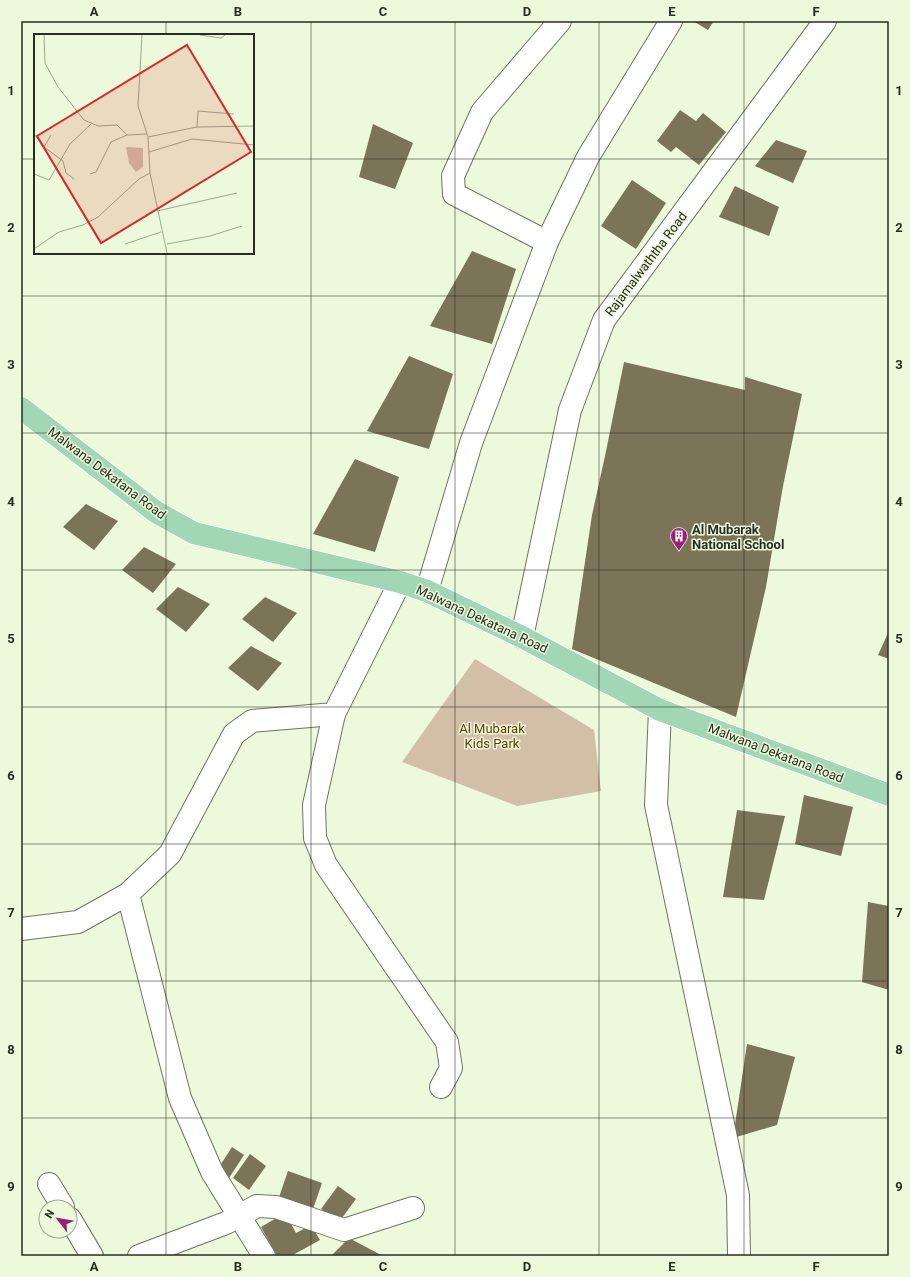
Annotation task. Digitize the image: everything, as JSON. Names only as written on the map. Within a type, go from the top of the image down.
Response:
[{"type":"main road","name":"Malwana Dekatana Road","points":[[21,408],[156,512],[194,533],[400,582],[427,591],[522,637],[660,710],[889,795]]},
{"type":"street","points":[[547,242],[454,194],[453,176],[482,112],[560,21]]},
{"type":"street","points":[[427,591],[471,443],[547,242],[588,157],[671,21]]},
{"type":"street","name":"Rajamalwaththa Road","points":[[522,637],[570,410],[604,320],[825,21]]},
{"type":"street","points":[[400,582],[334,714],[314,805],[315,838],[326,865],[446,1042],[451,1068],[441,1087]]},
{"type":"street","points":[[660,710],[656,804],[738,1195],[739,1256]]},
{"type":"street","points":[[21,929],[78,922],[128,894],[170,854],[234,734],[252,721],[334,714]]},
{"type":"street","points":[[128,894],[180,1098],[212,1172],[264,1256]]},
{"type":"street","points":[[49,1184],[58,1199]]},
{"type":"street","points":[[139,1256],[226,1223],[257,1206],[276,1207],[344,1230],[413,1208]]},
{"type":"street","points":[[78,1232],[92,1256]]},
{"type":"green space","name":"Al Mubarak Kids Park","points":[[475,659],[594,730],[601,791],[517,806],[402,762]]},
{"type":"building","points":[[693,21],[714,21],[708,30]]},
{"type":"building","points":[[680,110],[696,121],[703,113],[726,132],[699,165],[676,147],[671,152],[657,141]]},
{"type":"building","points":[[373,124],[413,143],[395,189],[359,177]]},
{"type":"building","points":[[776,140],[807,151],[793,183],[755,166]]},
{"type":"building","points":[[632,180],[666,203],[636,249],[601,226]]},
{"type":"building","points":[[735,186],[779,207],[769,236],[719,217]]},
{"type":"building","points":[[472,251],[516,269],[492,344],[430,326]]},
{"type":"building","points":[[409,356],[453,374],[429,449],[367,431]]},
{"type":"building","name":"Al Mubarak National School","points":[[624,362],[745,390],[745,377],[802,394],[783,486],[766,587],[736,717],[572,649],[592,515]]},
{"type":"building","points":[[355,459],[399,477],[375,552],[313,534]]},
{"type":"building","points":[[86,504],[118,521],[94,550],[63,527]]},
{"type":"building","points":[[144,547],[176,564],[153,593],[122,570]]},
{"type":"building","points":[[178,587],[210,604],[186,632],[156,609]]},
{"type":"building","points":[[265,597],[297,613],[273,642],[242,619]]},
{"type":"building","points":[[889,631],[889,659],[878,655]]},
{"type":"building","points":[[251,646],[282,663],[258,691],[228,668]]},
{"type":"building","points":[[804,795],[853,807],[841,856],[795,844]]},
{"type":"building","points":[[737,810],[785,816],[764,900],[723,897]]},
{"type":"building","points":[[868,902],[889,906],[889,990],[862,982]]},
{"type":"building","points":[[747,1044],[795,1057],[777,1125],[733,1138]]},
{"type":"building","points":[[232,1147],[244,1155],[229,1178],[221,1164]]},
{"type":"building","points":[[250,1154],[266,1166],[249,1190],[233,1178]]},
{"type":"building","points":[[288,1171],[322,1183],[312,1212],[278,1200]]},
{"type":"building","points":[[338,1186],[356,1199],[339,1222],[321,1209]]},
{"type":"building","points":[[285,1213],[296,1233],[311,1225],[320,1240],[291,1256],[277,1256],[261,1227]]},
{"type":"building","points":[[349,1238],[381,1255],[331,1256]]},
{"type":"place","name":"Al Mubarak National School","points":[[679,551]]}]
